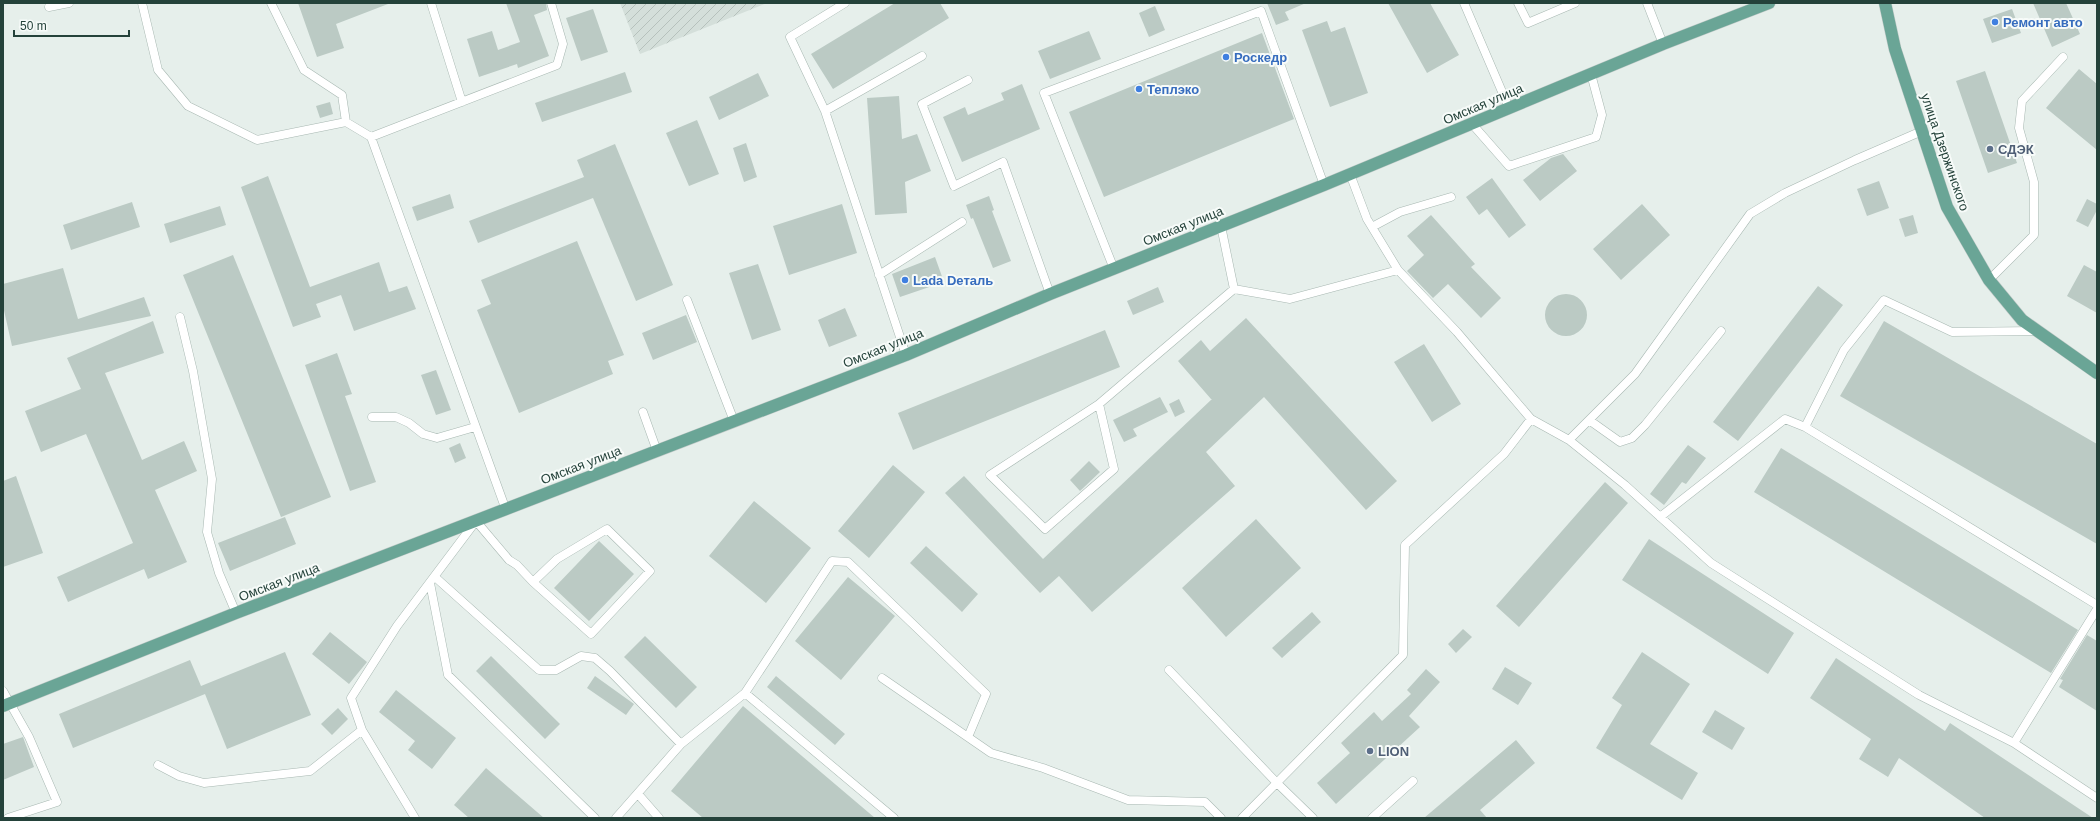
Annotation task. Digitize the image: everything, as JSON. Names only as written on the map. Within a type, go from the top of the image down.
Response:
[{"type":"main road","name":"Омская улица","points":[[6,705],[236,614],[906,355],[1050,294],[1324,185],[1663,44],[1769,3]]},
{"type":"main road","name":"улица Дзержинского","points":[[1885,3],[1895,48],[1947,207],[1988,280],[2022,320],[2097,373]]},
{"type":"lane","points":[[49,7],[69,3]]},
{"type":"lane","points":[[142,3],[158,70],[188,106],[257,140],[346,122],[371,137],[506,510]]},
{"type":"lane","points":[[271,3],[304,70],[342,95],[346,122]]},
{"type":"lane","points":[[431,3],[462,102]]},
{"type":"lane","points":[[371,137],[557,65],[563,44],[551,3]]},
{"type":"lane","points":[[845,3],[790,37],[824,111],[906,355]]},
{"type":"lane","points":[[1464,3],[1509,108]]},
{"type":"lane","points":[[1518,3],[1528,23],[1575,3]]},
{"type":"lane","points":[[1648,3],[1663,44]]},
{"type":"lane","points":[[1114,268],[1044,93],[1261,11],[1324,185]]},
{"type":"lane","points":[[824,111],[922,56]]},
{"type":"lane","points":[[1988,280],[2034,235],[2034,182],[2019,128],[2022,100],[2063,57]]},
{"type":"lane","points":[[1473,124],[1509,166],[1596,137],[1602,115],[1592,74]]},
{"type":"lane","points":[[968,80],[922,104],[954,186],[1003,162],[1050,294]]},
{"type":"lane","points":[[1569,440],[1635,374],[1750,214],[1785,193],[1854,160],[1922,131]]},
{"type":"lane","points":[[1350,174],[1372,227],[1398,270],[1456,332],[1531,419],[1569,440],[1625,485],[1718,568],[1919,695],[2014,743],[2097,798]]},
{"type":"lane","points":[[1372,227],[1400,212],[1451,197]]},
{"type":"lane","points":[[879,276],[962,222]]},
{"type":"lane","points":[[1221,226],[1234,289]]},
{"type":"lane","points":[[1234,289],[1290,299],[1398,270]]},
{"type":"lane","points":[[1099,404],[1114,469],[1045,529],[990,475],[1099,404],[1234,289]]},
{"type":"lane","points":[[687,300],[734,421]]},
{"type":"lane","points":[[1805,427],[1844,350],[1884,300],[1952,332],[2038,331]]},
{"type":"lane","points":[[180,317],[194,371],[212,479],[207,532],[219,573],[236,614]]},
{"type":"lane","points":[[1589,420],[1620,442],[1632,438],[1645,425],[1721,331]]},
{"type":"lane","points":[[643,412],[657,451]]},
{"type":"lane","points":[[372,417],[396,416],[409,423],[423,434],[437,438],[476,427]]},
{"type":"lane","points":[[1242,818],[1403,655],[1405,546],[1504,454],[1531,419]]},
{"type":"lane","points":[[1660,517],[1785,420],[1805,427],[2097,605]]},
{"type":"lane","points":[[415,818],[362,730],[351,698],[397,626],[476,521],[509,560],[517,565],[533,582],[591,634],[650,571],[607,529],[557,559],[533,582]]},
{"type":"lane","points":[[616,818],[681,744],[745,693],[832,561],[848,562],[986,694],[968,737]]},
{"type":"lane","points":[[432,580],[539,670],[556,670],[581,656],[595,658],[610,671],[681,744]]},
{"type":"lane","points":[[432,580],[448,675],[595,818]]},
{"type":"lane","points":[[2014,743],[2097,609]]},
{"type":"lane","points":[[1169,670],[1276,783],[1313,818]]},
{"type":"lane","points":[[882,678],[991,753],[1043,768],[1128,800],[1205,802],[1221,818]]},
{"type":"lane","points":[[3,691],[6,705],[29,737],[57,802],[8,818]]},
{"type":"lane","points":[[745,693],[894,818]]},
{"type":"lane","points":[[158,765],[179,776],[204,783],[310,771],[362,730]]},
{"type":"lane","points":[[1372,818],[1413,781]]},
{"type":"lane","points":[[638,794],[659,818]]},
{"type":"shaded area","points":[[620,3],[767,3],[640,54]]},
{"type":"building","points":[[298,3],[388,4],[336,24],[344,48],[317,57]]},
{"type":"building","points":[[506,3],[546,3],[547,10],[534,15],[549,56],[518,68],[517,64],[479,77],[467,39],[492,31],[498,50],[520,42]]},
{"type":"building","points":[[895,3],[940,3],[949,18],[833,89],[811,54]]},
{"type":"building","points":[[1267,3],[1306,3],[1285,12],[1289,20],[1276,25]]},
{"type":"building","points":[[1388,3],[1430,3],[1459,55],[1427,73]]},
{"type":"building","points":[[2033,3],[2066,3],[2080,34],[2052,47]]},
{"type":"building","points":[[1155,6],[1165,30],[1149,37],[1139,13]]},
{"type":"building","points":[[593,9],[608,52],[581,61],[566,18]]},
{"type":"building","points":[[2012,9],[2021,33],[1992,43],[1983,19]]},
{"type":"building","points":[[1327,21],[1331,32],[1345,27],[1368,93],[1330,107],[1302,30]]},
{"type":"building","points":[[1089,31],[1101,59],[1050,79],[1038,51]]},
{"type":"building","points":[[1262,33],[1294,119],[1104,197],[1069,112]]},
{"type":"building","points":[[2079,69],[2097,84],[2097,150],[2046,108]]},
{"type":"building","points":[[1985,71],[2017,163],[1988,173],[1956,81]]},
{"type":"building","points":[[625,72],[632,92],[542,122],[535,103]]},
{"type":"building","points":[[758,73],[769,96],[719,120],[709,97]]},
{"type":"building","points":[[1022,84],[1040,129],[962,162],[943,117],[965,107],[968,115],[1004,100],[1001,93]]},
{"type":"building","points":[[899,96],[902,139],[917,134],[931,171],[905,182],[907,213],[875,215],[867,98]]},
{"type":"building","points":[[330,102],[333,114],[320,118],[316,106]]},
{"type":"building","points":[[697,120],[719,174],[689,186],[666,133]]},
{"type":"building","points":[[746,143],[757,177],[744,182],[733,148]]},
{"type":"building","points":[[615,144],[673,285],[636,301],[593,198],[478,243],[469,221],[584,177],[577,160]]},
{"type":"building","points":[[1563,154],[1577,171],[1540,201],[1523,180],[1551,158]]},
{"type":"building","points":[[268,176],[310,287],[379,262],[389,292],[407,286],[416,309],[354,331],[341,295],[316,304],[321,317],[293,327],[241,187]]},
{"type":"building","points":[[1492,178],[1526,225],[1509,238],[1487,209],[1479,215],[1466,197]]},
{"type":"building","points":[[1879,181],[1889,208],[1867,216],[1857,189]]},
{"type":"building","points":[[450,194],[454,208],[417,221],[412,207]]},
{"type":"building","points":[[989,196],[994,210],[992,211],[1011,261],[993,268],[973,218],[971,219],[966,205]]},
{"type":"building","points":[[2087,199],[2097,204],[2097,210],[2088,227],[2076,221]]},
{"type":"building","points":[[132,202],[140,227],[71,250],[63,225]]},
{"type":"building","points":[[842,204],[857,253],[789,275],[773,226]]},
{"type":"building","points":[[1642,204],[1670,235],[1621,280],[1593,249]]},
{"type":"building","points":[[220,206],[226,225],[170,243],[164,224]]},
{"type":"building","points":[[1431,215],[1475,264],[1471,267],[1501,298],[1481,318],[1448,284],[1433,298],[1407,271],[1424,255],[1407,236]]},
{"type":"building","points":[[1913,215],[1918,233],[1905,237],[1899,219]]},
{"type":"building","points":[[577,241],[624,355],[608,361],[613,374],[519,413],[477,310],[491,304],[481,280]]},
{"type":"building","points":[[233,255],[331,497],[281,517],[183,275]]},
{"type":"building","points":[[935,257],[944,282],[900,297],[892,274]]},
{"type":"building","points":[[758,264],[781,330],[752,340],[729,273]]},
{"type":"building","points":[[2084,265],[2097,272],[2097,313],[2067,296]]},
{"type":"building","points":[[63,268],[78,319],[144,297],[151,316],[12,346],[3,306],[3,284]]},
{"type":"building","points":[[1818,286],[1843,305],[1738,441],[1713,422]]},
{"type":"building","points":[[1158,287],[1164,302],[1133,315],[1127,301]]},
{"type":"building","points":[[1562,294],[1570,294],[1578,297],[1584,303],[1587,315],[1584,327],[1578,333],[1570,336],[1562,336],[1554,333],[1548,327],[1545,319],[1545,311],[1548,303],[1554,297]]},
{"type":"building","points":[[845,308],[857,336],[829,347],[818,320]]},
{"type":"building","points":[[686,315],[697,342],[653,360],[642,333]]},
{"type":"building","points":[[1246,318],[1397,481],[1366,510],[1264,397],[1206,452],[1235,486],[1092,612],[1059,576],[1040,593],[945,493],[964,476],[1043,559],[1212,399],[1178,361],[1201,340],[1210,351]]},
{"type":"building","points":[[153,321],[164,353],[105,373],[142,460],[184,441],[197,471],[155,490],[187,562],[148,579],[144,569],[68,602],[57,577],[133,543],[86,434],[41,452],[25,411],[81,389],[67,358]]},
{"type":"building","points":[[1884,321],[2097,444],[2097,544],[1840,396]]},
{"type":"building","points":[[1105,330],[1120,367],[913,450],[898,413]]},
{"type":"building","points":[[1424,344],[1461,404],[1432,422],[1394,362]]},
{"type":"building","points":[[337,353],[352,394],[345,396],[376,482],[350,491],[305,365]]},
{"type":"building","points":[[436,370],[451,410],[436,415],[421,375]]},
{"type":"building","points":[[1160,397],[1168,412],[1133,429],[1137,436],[1124,442],[1113,420]]},
{"type":"building","points":[[1179,399],[1185,412],[1175,417],[1169,404]]},
{"type":"building","points":[[460,443],[466,458],[455,463],[449,448]]},
{"type":"building","points":[[1688,445],[1706,458],[1686,484],[1682,482],[1664,505],[1650,494]]},
{"type":"building","points":[[1781,448],[2078,630],[2051,673],[1754,492]]},
{"type":"building","points":[[1089,461],[1100,472],[1080,491],[1070,480]]},
{"type":"building","points":[[893,465],[925,492],[869,558],[838,531]]},
{"type":"building","points":[[16,476],[43,553],[3,567],[3,481]]},
{"type":"building","points":[[1605,482],[1628,503],[1519,627],[1496,606]]},
{"type":"building","points":[[754,501],[811,548],[766,603],[709,556]]},
{"type":"building","points":[[285,517],[296,544],[230,571],[218,543]]},
{"type":"building","points":[[1256,519],[1301,568],[1226,637],[1182,588]]},
{"type":"building","points":[[1649,539],[1794,633],[1768,674],[1622,580]]},
{"type":"building","points":[[599,541],[634,574],[589,621],[554,588]]},
{"type":"building","points":[[926,546],[978,594],[962,612],[910,563]]},
{"type":"building","points":[[848,577],[895,616],[841,680],[795,641]]},
{"type":"building","points":[[1312,612],[1321,622],[1282,658],[1272,648]]},
{"type":"building","points":[[1463,629],[1472,637],[1456,653],[1448,644]]},
{"type":"building","points":[[330,632],[367,662],[349,684],[312,654]]},
{"type":"building","points":[[2087,635],[2097,641],[2097,711],[2059,687],[2063,680],[2060,679]]},
{"type":"building","points":[[645,636],[697,687],[676,708],[624,657]]},
{"type":"building","points":[[285,652],[311,715],[227,749],[205,694],[73,748],[59,714],[190,660],[201,686]]},
{"type":"building","points":[[1642,652],[1690,684],[1650,744],[1698,773],[1682,800],[1596,748],[1622,705],[1612,698]]},
{"type":"building","points":[[491,656],[560,724],[545,739],[476,671]]},
{"type":"building","points":[[1836,658],[1945,731],[1950,723],[2093,818],[1985,818],[1899,758],[1888,777],[1859,759],[1871,739],[1810,698]]},
{"type":"building","points":[[1505,667],[1532,683],[1518,705],[1492,689]]},
{"type":"building","points":[[1426,669],[1440,682],[1409,716],[1420,727],[1336,804],[1317,783],[1350,753],[1341,743],[1374,712],[1382,721],[1411,694],[1407,690]]},
{"type":"building","points":[[595,676],[634,704],[626,715],[587,688]]},
{"type":"building","points":[[776,676],[845,734],[835,745],[767,687]]},
{"type":"building","points":[[396,690],[456,738],[432,769],[408,750],[415,741],[379,712]]},
{"type":"building","points":[[743,706],[875,818],[703,818],[671,791]]},
{"type":"building","points":[[338,708],[348,719],[332,735],[321,724]]},
{"type":"building","points":[[1715,710],[1745,728],[1732,750],[1702,732]]},
{"type":"building","points":[[23,737],[34,767],[3,780],[3,744]]},
{"type":"building","points":[[1516,740],[1535,763],[1480,810],[1487,818],[1424,818]]},
{"type":"building","points":[[486,768],[544,818],[469,818],[454,805]]},
{"type":"place","name":"Ремонт авто","points":[[1995,22]]},
{"type":"place","name":"Роскедр","points":[[1226,57]]},
{"type":"place","name":"Теплэко","points":[[1139,89]]},
{"type":"place","name":"СДЭК","points":[[1990,149]]},
{"type":"place","name":"Lada Dеталь","points":[[905,280]]},
{"type":"place","name":"LION","points":[[1370,751]]}]
